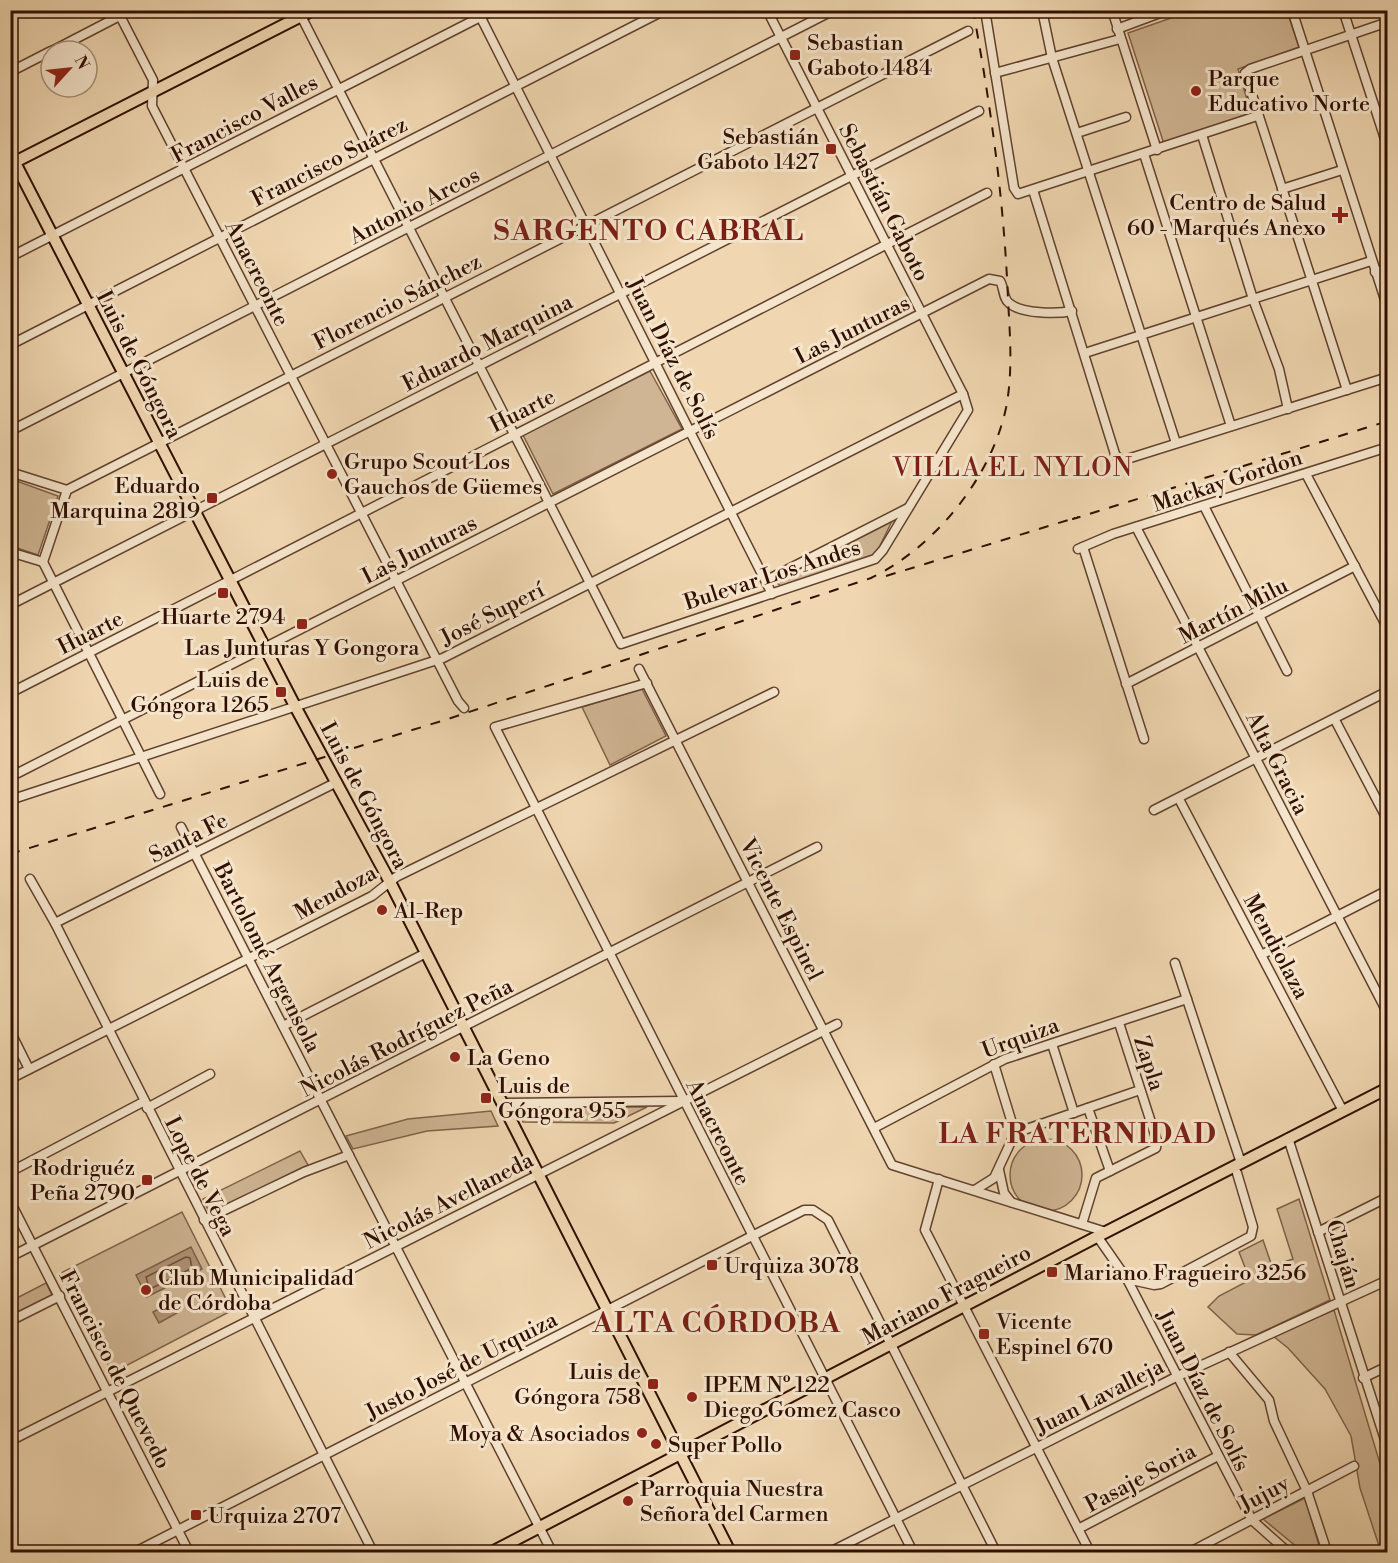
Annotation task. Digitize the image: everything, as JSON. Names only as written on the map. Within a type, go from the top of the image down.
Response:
[{"type":"main road","points":[[12,160],[153,93],[299,14],[313,10]]},
{"type":"main road","name":"Luis de Góngora","points":[[12,160],[296,708],[390,882],[730,1552]]},
{"type":"main road","name":"Mariano Fragueiro","points":[[492,1552],[681,1456],[1102,1234],[1239,1168],[1288,1138],[1388,1088]]},
{"type":"street","points":[[72,39],[119,13],[131,10]]},
{"type":"street","name":"Francisco Valles","points":[[10,257],[184,170],[479,14],[494,10]]},
{"type":"street","name":"Francisco Suárez","points":[[10,345],[665,10]]},
{"type":"street","name":"Sebastián Gaboto","points":[[767,10],[963,394],[968,410]]},
{"type":"street","name":"Antonio Arcos","points":[[10,431],[834,10]]},
{"type":"street","points":[[985,10],[1014,188],[1018,194],[1089,173],[1257,116]]},
{"type":"street","points":[[1042,10],[1052,58],[1176,443]]},
{"type":"street","points":[[1112,10],[1157,150]]},
{"type":"street","points":[[1117,29],[1168,10]]},
{"type":"street","points":[[1292,10],[1388,309]]},
{"type":"street","points":[[1342,10],[1388,148]]},
{"type":"street","name":"Anacreonte","points":[[119,13],[153,80],[152,106],[437,660],[464,708]]},
{"type":"street","points":[[299,14],[590,583]]},
{"type":"street","name":"Juan Díaz de Solís","points":[[479,14],[767,580],[772,594]]},
{"type":"street","points":[[1347,390],[1245,73],[1250,69],[1350,33],[1388,22]]},
{"type":"street","name":"Florencio Sánchez","points":[[67,490],[816,106],[968,31]]},
{"type":"street","points":[[995,73],[1120,39]]},
{"type":"street","points":[[10,72],[39,57]]},
{"type":"street","name":"Eduardo Marquina","points":[[10,605],[979,111]]},
{"type":"street","points":[[1077,133],[1126,117]]},
{"type":"street","points":[[1202,135],[1253,299],[1279,369],[1288,409]]},
{"type":"street","points":[[1144,154],[1231,426]]},
{"type":"street","points":[[1282,189],[1342,170]]},
{"type":"street","points":[[1034,190],[1115,453],[1119,459],[1388,377]]},
{"type":"street","name":"Huarte","points":[[10,693],[987,193]]},
{"type":"street","points":[[1085,353],[1371,261]]},
{"type":"street","points":[[1375,272],[1388,269]]},
{"type":"street","name":"Las Junturas","points":[[10,777],[124,722],[396,580],[692,432],[989,279],[995,279],[1003,286],[1006,301],[1013,306],[1051,314],[1072,311]]},
{"type":"street","name":"José Superí","points":[[10,800],[437,660],[963,394]]},
{"type":"street","name":"Bulevar Los Andes","points":[[590,583],[621,644],[875,559],[909,508],[968,410]]},
{"type":"street","name":"Mackay Gordon","points":[[1126,684],[1081,548],[1136,528],[1388,447]]},
{"type":"street","points":[[10,472],[67,490],[43,562],[160,794]]},
{"type":"street","points":[[1306,474],[1388,629]]},
{"type":"street","points":[[1204,506],[1287,671]]},
{"type":"street","name":"Bulevar Los Andes","points":[[767,580],[909,508]]},
{"type":"street","name":"Alta Gracia","points":[[1136,528],[1388,1014]]},
{"type":"street","points":[[10,552],[43,562]]},
{"type":"street","name":"Martín Milu","points":[[1126,684],[1260,617],[1355,566]]},
{"type":"street","name":"Vicente Espinel","points":[[639,669],[892,1165],[939,1179]]},
{"type":"street","name":"Anacreonte","points":[[647,682],[495,727],[913,1552]]},
{"type":"street","points":[[1126,684],[1144,739]]},
{"type":"street","points":[[1154,810],[1335,720],[1388,691]]},
{"type":"street","name":"Mendoza","points":[[10,1079],[372,896],[390,882],[536,808],[675,738],[774,692]]},
{"type":"street","points":[[1335,720],[1388,821]]},
{"type":"street","name":"Santa Fe","points":[[55,923],[337,782]]},
{"type":"street","name":"Mendiolaza","points":[[1179,799],[1343,1111]]},
{"type":"street","name":"Bartolomé Argensola","points":[[181,827],[552,1552]]},
{"type":"street","name":"Nicolás Rodríguez Peña","points":[[10,1257],[817,847]]},
{"type":"street","name":"Lope de Vega","points":[[30,879],[55,923],[107,1030],[373,1552]]},
{"type":"street","points":[[1261,955],[1388,890]]},
{"type":"street","points":[[283,1026],[426,953]]},
{"type":"street","points":[[1127,1279],[1154,1285],[1161,1284],[1251,1236],[1253,1227],[1239,1168],[1175,963]]},
{"type":"street","name":"Urquiza","points":[[874,1128],[994,1064],[1187,999]]},
{"type":"street","name":"Zapla","points":[[1110,1171],[1156,1148],[1157,1141],[1119,1023]]},
{"type":"street","name":"Nicolás Avellaneda","points":[[10,1441],[837,1024]]},
{"type":"street","points":[[10,1031],[29,1069]]},
{"type":"street","points":[[1052,1044],[1074,1113]]},
{"type":"street","points":[[975,1190],[994,1178],[1015,1133],[994,1064]]},
{"type":"street","points":[[10,1172],[210,1074]]},
{"type":"street","points":[[1015,1133],[1140,1090]]},
{"type":"street","points":[[502,1103],[683,1101]]},
{"type":"street","points":[[1082,1224],[1096,1178],[1110,1171],[1088,1108]]},
{"type":"street","name":"Chaján","points":[[1288,1138],[1363,1378],[1388,1449]]},
{"type":"street","points":[[204,1220],[304,1172],[349,1155]]},
{"type":"street","points":[[999,1170],[1004,1192],[1011,1202]]},
{"type":"street","points":[[1090,1552],[925,1230],[939,1179],[1082,1224],[1102,1234]]},
{"type":"street","points":[[1318,1232],[1388,1197]]},
{"type":"street","name":"Francisco de Quevedo","points":[[10,1201],[189,1552]]},
{"type":"street","name":"Justo José de Urquiza","points":[[135,1552],[804,1210],[813,1210],[828,1220],[890,1345]]},
{"type":"street","name":"Juan Díaz de Solís","points":[[1102,1234],[1252,1520],[1288,1552]]},
{"type":"street","name":"Juan Lavalleja","points":[[830,1552],[1176,1377],[1388,1280]]},
{"type":"street","points":[[10,1321],[60,1296]]},
{"type":"street","points":[[890,1345],[996,1552]]},
{"type":"street","points":[[1229,1352],[1269,1400],[1274,1421],[1307,1491],[1327,1552]]},
{"type":"street","points":[[1363,1378],[1388,1366]]},
{"type":"street","name":"Pasaje Soria","points":[[1078,1529],[1218,1456]]},
{"type":"street","name":"Jujuy","points":[[1190,1552],[1209,1548],[1252,1520],[1354,1466]]},
{"type":"street","points":[[10,1547],[14,1552]]},
{"type":"shaded area","name":"Parque Educativo Norte","points":[[1191,11],[1287,11],[1299,47],[1238,69],[1251,113],[1164,144],[1128,33]]},
{"type":"shaded area","points":[[650,371],[682,429],[553,494],[523,435]]},
{"type":"shaded area","points":[[11,479],[58,496],[38,555],[11,546]]},
{"type":"shaded area","points":[[892,521],[874,558],[781,586],[777,583],[780,578]]},
{"type":"shaded area","points":[[642,689],[666,736],[610,765],[582,707]]},
{"type":"shaded area","points":[[515,1107],[647,1107],[614,1123],[523,1122]]},
{"type":"shaded area","points":[[491,1111],[498,1126],[427,1131],[353,1149],[346,1136],[408,1119]]},
{"type":"shaded area","points":[[1046,1139],[1066,1145],[1076,1155],[1082,1175],[1076,1195],[1066,1205],[1046,1211],[1026,1205],[1016,1195],[1010,1175],[1016,1155],[1026,1145]]},
{"type":"shaded area","points":[[300,1151],[308,1165],[210,1214],[203,1199]]},
{"type":"shaded area","points":[[1299,1199],[1330,1300],[1256,1335],[1237,1334],[1208,1307],[1219,1296],[1250,1280],[1239,1252],[1263,1240],[1272,1266],[1293,1259],[1277,1209]]},
{"type":"shaded area","name":"Club Municipalidad de Córdoba","points":[[182,1212],[230,1307],[229,1312],[116,1371],[111,1370],[61,1273]]},
{"type":"shaded area","points":[[46,1283],[54,1299],[11,1321],[11,1301]]},
{"type":"shaded area","points":[[1334,1310],[1387,1487],[1387,1552],[1381,1552],[1360,1488],[1351,1436],[1325,1389],[1288,1348],[1273,1336]]},
{"type":"shaded area","points":[[1305,1498],[1321,1552],[1303,1552],[1263,1519]]},
{"type":"water","points":[[191,1247],[202,1269],[147,1297],[136,1275]]},
{"type":"water","points":[[172,1302],[177,1313],[159,1323],[153,1312]]},
{"type":"railway","points":[[10,854],[448,719],[871,578],[895,565],[917,548],[957,508],[974,484],[999,434],[1008,394],[1010,340],[1000,190],[986,82],[973,10]]},
{"type":"railway","points":[[1075,518],[1073,519],[1388,421]]},
{"type":"railway","points":[[886,576],[1078,517]]},
{"type":"place","name":"Sebastian Gaboto 1484","points":[[795,55]]},
{"type":"place","name":"Parque Educativo Norte","points":[[1196,91]]},
{"type":"place","name":"Sebastián Gaboto 1427","points":[[831,149]]},
{"type":"place","name":"Centro de Salud 60 - Marqués Anexo","points":[[1340,215]]},
{"type":"place","name":"Grupo Scout Los Gauchos de Güemes","points":[[332,474]]},
{"type":"place","name":"Eduardo Marquina 2819","points":[[212,498]]},
{"type":"place","name":"Huarte 2794","points":[[223,593]]},
{"type":"place","name":"Las Junturas Y Gongora","points":[[302,624]]},
{"type":"place","name":"Luis de Góngora 1265","points":[[281,692]]},
{"type":"place","name":"Al-Rep","points":[[382,910]]},
{"type":"place","name":"La Geno","points":[[455,1057]]},
{"type":"place","name":"Luis de Góngora 955","points":[[486,1098]]},
{"type":"place","name":"Rodriguéz Peña 2790","points":[[147,1180]]},
{"type":"place","name":"Urquiza 3078","points":[[712,1265]]},
{"type":"place","name":"Mariano Fragueiro 3256","points":[[1052,1272]]},
{"type":"place","name":"Club Municipalidad de Córdoba","points":[[146,1290]]},
{"type":"place","name":"Vicente Espinel 670","points":[[984,1334]]},
{"type":"place","name":"Luis de Góngora 758","points":[[653,1384]]},
{"type":"place","name":"IPEM Nº 122 Diego Gomez Casco","points":[[692,1397]]},
{"type":"place","name":"Moya & Asociados","points":[[642,1433]]},
{"type":"place","name":"Super Pollo","points":[[656,1444]]},
{"type":"place","name":"Parroquia Nuestra Señora del Carmen","points":[[628,1501]]},
{"type":"place","name":"Urquiza 2707","points":[[196,1515]]},
{"type":"district","name":"SARGENTO CABRAL","points":[[649,230]]},
{"type":"district","name":"VILLA EL NYLON","points":[[1013,467]]},
{"type":"district","name":"LA FRATERNIDAD","points":[[1078,1133]]},
{"type":"district","name":"ALTA CÓRDOBA","points":[[717,1322]]}]
